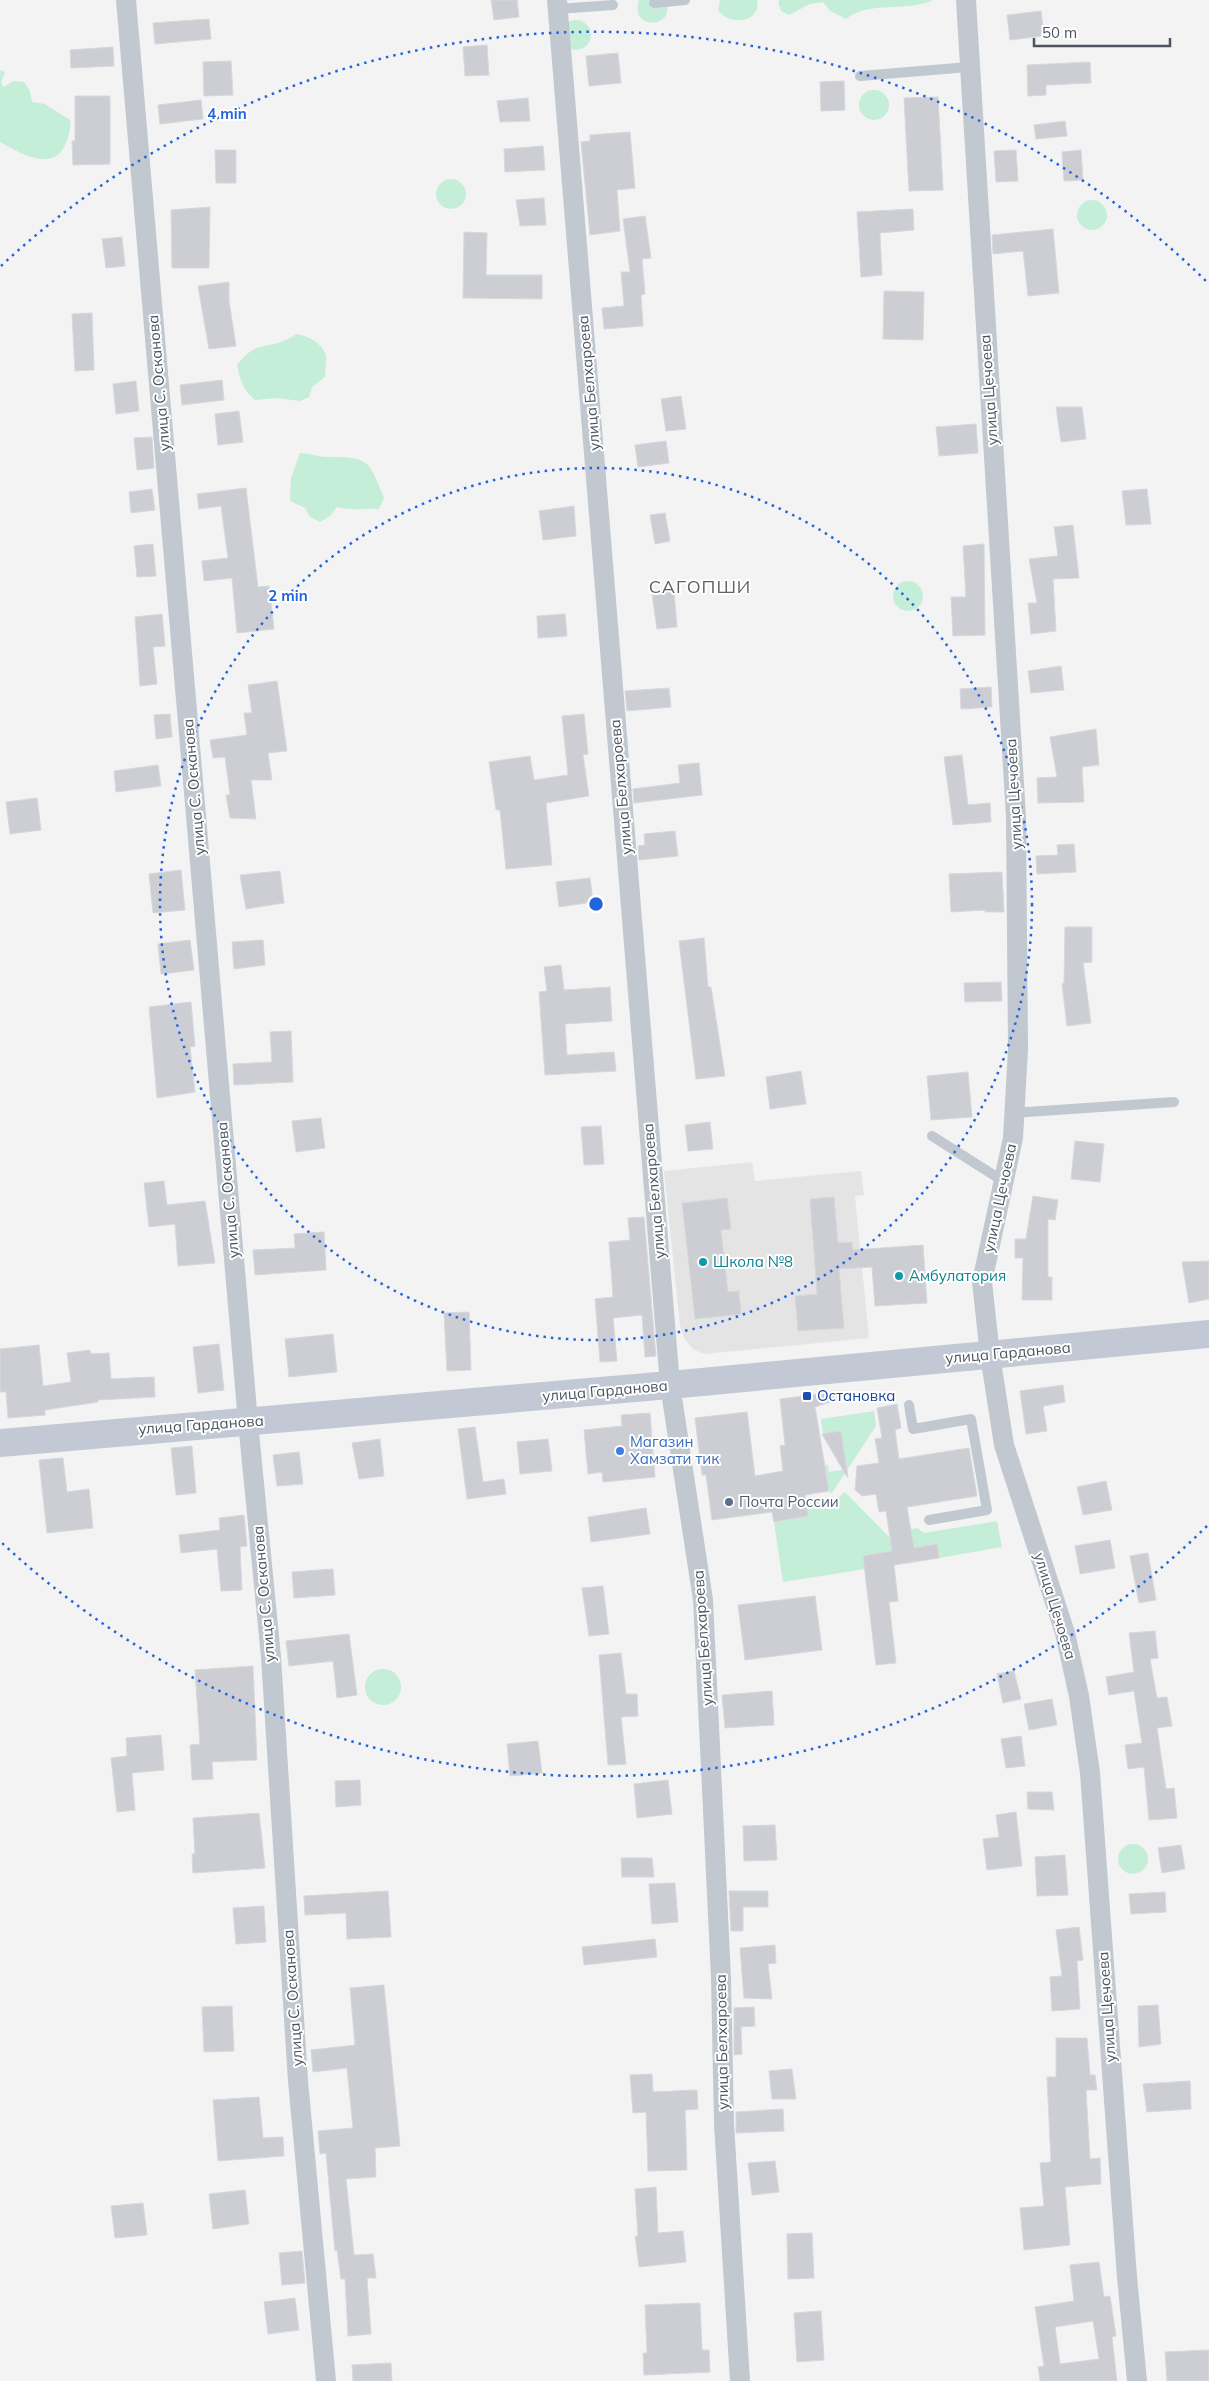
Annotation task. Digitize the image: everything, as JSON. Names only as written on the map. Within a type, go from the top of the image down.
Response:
[{"type":"street","name":"улица С. Осканова","points":[[126,0],[248,1422],[271,1656],[298,2081],[326,2381]]},
{"type":"street","name":"улица Цечоева","points":[[966,0],[1016,816],[1018,1049],[1013,1138],[982,1282],[990,1355],[1004,1445],[1065,1633],[1073,1664],[1090,1773],[1127,2277],[1137,2381]]},
{"type":"street","name":"улица Белхароева","points":[[557,5],[670,1385],[703,1600],[721,1978],[724,2124],[740,2381]]},
{"type":"street","name":"улица Гарданова","points":[[0,1443],[670,1385],[1209,1334]]},
{"type":"lane","points":[[654,3],[685,0]]},
{"type":"lane","points":[[557,5],[613,5]]},
{"type":"lane","points":[[860,76],[969,67]]},
{"type":"lane","points":[[1014,1113],[1174,1102]]},
{"type":"lane","points":[[932,1136],[1003,1181]]},
{"type":"lane","points":[[910,1405],[914,1429],[971,1419],[991,1509],[929,1520]]},
{"type":"shaded area","points":[[752,1162],[755,1181],[861,1171],[864,1195],[855,1196],[869,1338],[704,1354],[693,1349],[684,1338],[680,1325],[664,1171]]},
{"type":"green space","points":[[639,0],[665,0],[667,9],[665,16],[660,21],[646,21],[640,17],[638,10]]},
{"type":"green space","points":[[720,0],[757,0],[757,7],[755,13],[744,20],[730,19],[718,10]]},
{"type":"green space","points":[[780,0],[933,0],[911,6],[866,10],[846,19],[830,11],[823,2],[810,4],[789,15],[781,11],[778,2]]},
{"type":"green space","points":[[576,20],[587,24],[591,35],[587,46],[576,50],[565,46],[561,35],[565,24]]},
{"type":"green space","points":[[0,70],[5,72],[1,83],[4,87],[13,81],[24,82],[30,91],[32,102],[45,104],[70,120],[70,132],[61,152],[45,159],[36,158],[0,142]]},
{"type":"green space","points":[[874,90],[885,94],[889,105],[885,116],[874,120],[863,116],[859,105],[863,94]]},
{"type":"green space","points":[[451,179],[462,183],[466,194],[462,205],[451,209],[440,205],[436,194],[440,183]]},
{"type":"green space","points":[[1092,200],[1103,204],[1107,215],[1103,226],[1092,230],[1081,226],[1077,215],[1081,204]]},
{"type":"green space","points":[[297,334],[306,336],[314,341],[324,351],[326,355],[325,377],[312,387],[309,397],[300,401],[277,398],[255,400],[243,384],[237,365],[251,351],[278,343]]},
{"type":"green space","points":[[300,453],[324,457],[352,458],[366,463],[375,476],[384,498],[379,509],[337,507],[330,516],[320,522],[310,517],[305,508],[290,501],[291,478]]},
{"type":"green space","points":[[908,581],[919,585],[923,596],[919,607],[908,611],[897,607],[893,596],[897,585]]},
{"type":"green space","points":[[874,1411],[876,1426],[832,1493],[830,1493],[825,1465],[828,1465],[829,1472],[847,1469],[841,1431],[823,1434],[821,1419]]},
{"type":"green space","points":[[845,1492],[894,1542],[896,1551],[865,1569],[783,1582],[774,1522],[807,1516],[806,1504],[837,1499]]},
{"type":"green space","points":[[997,1521],[1002,1547],[939,1558],[937,1544],[904,1549],[907,1530],[917,1528],[924,1533]]},
{"type":"green space","points":[[383,1669],[395,1675],[401,1687],[395,1699],[383,1705],[371,1699],[365,1687],[371,1675]]},
{"type":"green space","points":[[1133,1844],[1144,1848],[1148,1859],[1144,1870],[1133,1874],[1122,1870],[1118,1859],[1122,1848]]},
{"type":"building","points":[[491,0],[517,0],[519,17],[494,20]]},
{"type":"building","points":[[1041,11],[1044,36],[1010,40],[1007,15]]},
{"type":"building","points":[[209,19],[211,39],[155,44],[153,23]]},
{"type":"building","points":[[487,45],[489,75],[465,76],[463,47]]},
{"type":"building","points":[[113,47],[114,66],[71,68],[70,50]]},
{"type":"building","points":[[618,53],[621,83],[589,86],[586,56]]},
{"type":"building","points":[[231,61],[233,95],[204,96],[203,62]]},
{"type":"building","points":[[1090,62],[1091,83],[1046,85],[1046,95],[1028,96],[1027,65]]},
{"type":"building","points":[[844,81],[845,110],[821,111],[820,82]]},
{"type":"building","points":[[75,96],[110,96],[110,164],[73,165],[72,141],[75,141]]},
{"type":"building","points":[[938,97],[943,190],[909,191],[904,98]]},
{"type":"building","points":[[528,98],[530,121],[500,122],[497,101]]},
{"type":"building","points":[[201,100],[203,119],[160,124],[158,105]]},
{"type":"building","points":[[1065,121],[1067,136],[1036,139],[1034,125]]},
{"type":"building","points":[[630,132],[635,188],[617,190],[620,231],[590,235],[581,142],[590,141],[590,135]]},
{"type":"building","points":[[543,146],[545,170],[505,172],[504,149]]},
{"type":"building","points":[[215,150],[236,150],[236,183],[216,183]]},
{"type":"building","points":[[1016,150],[1018,181],[996,182],[994,151]]},
{"type":"building","points":[[1081,150],[1083,180],[1064,181],[1062,152]]},
{"type":"building","points":[[544,198],[546,225],[520,226],[516,200]]},
{"type":"building","points":[[210,207],[209,268],[172,268],[171,210]]},
{"type":"building","points":[[913,209],[914,230],[880,233],[882,275],[861,277],[857,212]]},
{"type":"building","points":[[645,216],[651,258],[642,259],[645,294],[641,295],[643,326],[604,329],[602,308],[624,306],[621,272],[630,272],[623,219]]},
{"type":"building","points":[[1053,229],[1059,293],[1028,296],[1023,251],[993,254],[992,235]]},
{"type":"building","points":[[464,232],[487,233],[486,275],[542,275],[542,299],[463,298]]},
{"type":"building","points":[[122,237],[125,266],[106,268],[102,239]]},
{"type":"building","points":[[229,282],[229,301],[236,346],[209,349],[198,286]]},
{"type":"building","points":[[884,291],[924,292],[923,340],[883,339]]},
{"type":"building","points":[[92,313],[94,370],[75,371],[72,314]]},
{"type":"building","points":[[222,380],[224,400],[182,405],[180,385]]},
{"type":"building","points":[[136,381],[139,411],[116,414],[113,384]]},
{"type":"building","points":[[681,396],[686,429],[666,431],[661,399]]},
{"type":"building","points":[[1056,407],[1082,407],[1086,439],[1061,442]]},
{"type":"building","points":[[239,411],[243,442],[218,445],[215,414]]},
{"type":"building","points":[[976,424],[978,453],[939,456],[936,427]]},
{"type":"building","points":[[152,437],[154,468],[137,470],[134,438]]},
{"type":"building","points":[[666,441],[669,463],[638,467],[635,445]]},
{"type":"building","points":[[246,488],[258,587],[269,586],[274,629],[237,633],[232,578],[204,581],[202,561],[228,558],[221,506],[199,509],[197,494]]},
{"type":"building","points":[[152,489],[155,510],[131,513],[129,492]]},
{"type":"building","points":[[1147,489],[1151,524],[1126,525],[1122,491]]},
{"type":"building","points":[[574,506],[576,536],[543,540],[539,511]]},
{"type":"building","points":[[665,513],[670,541],[655,544],[650,515]]},
{"type":"building","points":[[1073,525],[1079,578],[1053,579],[1056,631],[1031,634],[1028,603],[1037,603],[1029,559],[1058,556],[1054,527]]},
{"type":"building","points":[[153,544],[156,576],[137,577],[134,546]]},
{"type":"building","points":[[984,544],[985,635],[953,636],[951,597],[966,597],[963,546]]},
{"type":"building","points":[[674,591],[677,627],[657,629],[652,594]]},
{"type":"building","points":[[162,614],[165,646],[153,647],[157,684],[140,686],[135,617]]},
{"type":"building","points":[[565,614],[567,636],[538,638],[537,616]]},
{"type":"building","points":[[1061,666],[1064,690],[1031,693],[1028,671]]},
{"type":"building","points":[[277,681],[287,751],[268,753],[272,780],[251,780],[256,819],[230,818],[226,795],[230,795],[225,757],[213,758],[210,740],[247,735],[244,713],[252,713],[248,685]]},
{"type":"building","points":[[991,687],[992,707],[961,709],[960,689]]},
{"type":"building","points":[[669,688],[671,707],[627,711],[625,691]]},
{"type":"building","points":[[170,714],[172,737],[156,739],[154,715]]},
{"type":"building","points":[[584,714],[588,754],[583,755],[589,796],[546,803],[552,865],[506,869],[500,810],[496,810],[489,762],[530,756],[534,780],[568,775],[562,716]]},
{"type":"building","points":[[1096,729],[1099,765],[1082,767],[1084,802],[1038,803],[1037,778],[1057,777],[1050,737]]},
{"type":"building","points":[[962,755],[968,805],[990,803],[991,822],[953,825],[944,757]]},
{"type":"building","points":[[699,763],[702,795],[634,803],[633,789],[680,783],[678,765]]},
{"type":"building","points":[[158,765],[161,786],[116,792],[114,771]]},
{"type":"building","points":[[37,798],[41,830],[10,834],[6,802]]},
{"type":"building","points":[[675,831],[678,856],[639,860],[638,846],[645,845],[644,834]]},
{"type":"building","points":[[1074,844],[1076,872],[1037,874],[1036,856],[1058,855],[1057,845]]},
{"type":"building","points":[[181,870],[185,910],[153,913],[149,874]]},
{"type":"building","points":[[280,871],[284,903],[246,909],[240,875]]},
{"type":"building","points":[[1002,872],[1004,912],[985,912],[985,910],[951,912],[949,874]]},
{"type":"building","points":[[590,878],[593,902],[559,907],[556,882]]},
{"type":"building","points":[[1065,927],[1092,927],[1092,962],[1083,963],[1091,1023],[1067,1026],[1062,984],[1064,983]]},
{"type":"building","points":[[704,938],[708,987],[711,987],[725,1076],[696,1079],[679,941]]},
{"type":"building","points":[[190,940],[194,970],[161,974],[158,944]]},
{"type":"building","points":[[263,940],[265,965],[234,969],[232,942]]},
{"type":"building","points":[[561,965],[564,990],[610,987],[612,1021],[565,1024],[567,1055],[614,1052],[616,1071],[545,1075],[539,992],[547,991],[544,967]]},
{"type":"building","points":[[1001,982],[1002,1001],[965,1002],[964,983]]},
{"type":"building","points":[[191,1002],[195,1046],[190,1047],[195,1092],[157,1098],[149,1007]]},
{"type":"building","points":[[291,1031],[293,1082],[234,1085],[233,1064],[272,1062],[270,1032]]},
{"type":"building","points":[[801,1071],[806,1104],[770,1109],[766,1077]]},
{"type":"building","points":[[968,1072],[972,1117],[931,1120],[927,1076]]},
{"type":"building","points":[[321,1118],[325,1148],[296,1152],[292,1121]]},
{"type":"building","points":[[710,1122],[713,1149],[688,1151],[685,1125]]},
{"type":"building","points":[[601,1126],[604,1164],[584,1165],[581,1127]]},
{"type":"building","points":[[1075,1141],[1104,1144],[1100,1182],[1071,1179]]},
{"type":"building","points":[[164,1181],[167,1205],[205,1201],[215,1263],[178,1266],[175,1224],[149,1227],[144,1183]]},
{"type":"building","points":[[1033,1196],[1058,1200],[1055,1220],[1048,1219],[1048,1277],[1052,1277],[1052,1300],[1022,1300],[1023,1258],[1015,1258],[1015,1239],[1026,1239]]},
{"type":"building","points":[[834,1197],[838,1243],[852,1242],[853,1250],[923,1245],[927,1303],[875,1306],[872,1267],[839,1269],[844,1328],[798,1331],[795,1296],[817,1294],[810,1199]]},
{"type":"building","name":"Школа №8","points":[[727,1198],[731,1229],[721,1230],[728,1292],[739,1291],[741,1314],[695,1319],[682,1203]]},
{"type":"building","points":[[644,1217],[656,1356],[645,1357],[642,1315],[613,1318],[617,1361],[600,1362],[595,1299],[613,1297],[609,1242],[630,1240],[628,1218]]},
{"type":"building","points":[[324,1232],[326,1270],[255,1275],[253,1250],[295,1248],[294,1234]]},
{"type":"building","points":[[1209,1261],[1209,1299],[1189,1303],[1182,1262]]},
{"type":"building","points":[[469,1312],[471,1370],[447,1371],[444,1313]]},
{"type":"building","points":[[333,1334],[337,1372],[289,1377],[285,1339]]},
{"type":"building","points":[[219,1344],[224,1390],[198,1393],[193,1347]]},
{"type":"building","points":[[39,1345],[43,1386],[71,1382],[67,1353],[90,1350],[91,1354],[109,1353],[111,1379],[154,1377],[155,1397],[98,1400],[98,1402],[45,1410],[45,1415],[8,1418],[6,1392],[0,1392],[0,1349]]},
{"type":"building","points":[[1063,1385],[1065,1402],[1043,1406],[1047,1431],[1026,1434],[1020,1391]]},
{"type":"building","points":[[841,1391],[842,1398],[815,1407],[829,1491],[805,1495],[808,1516],[774,1522],[772,1512],[712,1520],[706,1475],[702,1475],[695,1418],[747,1412],[755,1476],[783,1471],[780,1446],[785,1445],[780,1399]]},
{"type":"building","points":[[897,1404],[901,1428],[895,1430],[899,1459],[969,1448],[977,1496],[907,1507],[914,1548],[937,1544],[939,1558],[894,1565],[898,1601],[889,1602],[896,1663],[876,1665],[863,1556],[892,1551],[886,1511],[879,1512],[876,1494],[862,1496],[855,1490],[857,1466],[879,1463],[875,1439],[882,1438],[877,1408]]},
{"type":"building","name":"Магазин Хамзати тик","points":[[650,1413],[655,1477],[603,1482],[602,1472],[588,1474],[584,1430],[622,1426],[621,1415]]},
{"type":"building","points":[[475,1427],[483,1482],[504,1479],[506,1494],[467,1499],[458,1429]]},
{"type":"building","points":[[841,1431],[848,1477],[822,1434]]},
{"type":"building","points":[[380,1439],[384,1476],[359,1479],[352,1443]]},
{"type":"building","points":[[548,1439],[552,1471],[520,1474],[517,1442]]},
{"type":"building","points":[[192,1446],[196,1493],[176,1495],[171,1448]]},
{"type":"building","points":[[299,1452],[303,1484],[277,1486],[273,1455]]},
{"type":"building","points":[[63,1458],[67,1492],[89,1489],[93,1528],[47,1533],[39,1460]]},
{"type":"building","points":[[1106,1481],[1112,1510],[1083,1515],[1077,1487]]},
{"type":"building","points":[[646,1508],[650,1534],[591,1542],[588,1517]]},
{"type":"building","points":[[244,1515],[247,1546],[240,1547],[242,1590],[221,1591],[217,1549],[181,1553],[179,1535],[220,1530],[219,1518]]},
{"type":"building","points":[[1110,1540],[1115,1568],[1080,1574],[1075,1546]]},
{"type":"building","points":[[1148,1553],[1156,1600],[1139,1603],[1130,1556]]},
{"type":"building","points":[[333,1569],[335,1595],[294,1598],[292,1572]]},
{"type":"building","points":[[603,1586],[609,1634],[589,1636],[582,1588]]},
{"type":"building","points":[[815,1596],[822,1650],[745,1660],[738,1605]]},
{"type":"building","points":[[1155,1631],[1158,1658],[1150,1659],[1157,1698],[1167,1697],[1172,1726],[1157,1728],[1166,1789],[1174,1788],[1177,1818],[1149,1820],[1144,1767],[1128,1769],[1125,1745],[1142,1743],[1134,1691],[1109,1695],[1106,1677],[1134,1672],[1129,1633]]},
{"type":"building","points":[[349,1634],[357,1695],[337,1698],[333,1661],[289,1666],[286,1641]]},
{"type":"building","points":[[621,1653],[626,1694],[637,1694],[638,1716],[621,1717],[626,1764],[608,1765],[599,1655]]},
{"type":"building","points":[[253,1666],[257,1760],[212,1762],[213,1779],[192,1780],[190,1745],[200,1744],[195,1670]]},
{"type":"building","points":[[1014,1671],[1021,1699],[1003,1703],[997,1674]]},
{"type":"building","points":[[772,1691],[774,1725],[725,1728],[722,1695]]},
{"type":"building","points":[[1052,1699],[1057,1725],[1029,1730],[1024,1704]]},
{"type":"building","points":[[161,1735],[164,1770],[132,1773],[135,1810],[117,1812],[111,1758],[127,1756],[126,1738]]},
{"type":"building","points":[[1021,1736],[1025,1766],[1006,1768],[1001,1739]]},
{"type":"building","points":[[538,1741],[542,1773],[510,1776],[507,1744]]},
{"type":"building","points":[[360,1780],[361,1805],[336,1807],[335,1781]]},
{"type":"building","points":[[668,1780],[672,1814],[637,1818],[634,1784]]},
{"type":"building","points":[[1027,1792],[1052,1792],[1054,1810],[1028,1809]]},
{"type":"building","points":[[1016,1812],[1022,1866],[987,1870],[983,1839],[999,1837],[996,1815]]},
{"type":"building","points":[[259,1813],[265,1868],[193,1873],[192,1854],[195,1854],[193,1818]]},
{"type":"building","points":[[775,1825],[777,1860],[744,1861],[743,1826]]},
{"type":"building","points":[[1181,1845],[1185,1869],[1162,1873],[1158,1848]]},
{"type":"building","points":[[1065,1855],[1068,1895],[1037,1896],[1035,1857]]},
{"type":"building","points":[[621,1858],[652,1858],[654,1877],[622,1877]]},
{"type":"building","points":[[675,1883],[678,1922],[652,1924],[649,1884]]},
{"type":"building","points":[[388,1891],[391,1937],[347,1939],[346,1913],[305,1915],[304,1896]]},
{"type":"building","points":[[729,1891],[768,1891],[768,1907],[743,1907],[743,1931],[731,1931]]},
{"type":"building","points":[[1165,1892],[1166,1912],[1131,1914],[1129,1894]]},
{"type":"building","points":[[264,1906],[266,1942],[236,1944],[233,1908]]},
{"type":"building","points":[[1079,1927],[1083,1960],[1077,1961],[1080,2009],[1052,2011],[1050,1977],[1062,1976],[1056,1930]]},
{"type":"building","points":[[655,1939],[657,1957],[584,1965],[582,1947]]},
{"type":"building","points":[[775,1945],[776,1963],[768,1964],[772,1999],[744,1998],[740,1948]]},
{"type":"building","points":[[384,1985],[400,2146],[375,2148],[376,2177],[346,2179],[354,2255],[373,2254],[376,2278],[367,2278],[371,2334],[348,2336],[345,2279],[341,2279],[337,2250],[335,2251],[326,2153],[320,2154],[318,2131],[353,2128],[347,2068],[313,2072],[311,2050],[355,2045],[350,1988]]},
{"type":"building","points":[[1158,2005],[1161,2044],[1139,2047],[1138,2006]]},
{"type":"building","points":[[232,2006],[234,2051],[204,2052],[202,2007]]},
{"type":"building","points":[[754,2007],[755,2026],[741,2027],[742,2054],[734,2055],[734,2008]]},
{"type":"building","points":[[1056,2038],[1087,2038],[1090,2075],[1095,2075],[1097,2090],[1086,2090],[1090,2159],[1100,2158],[1101,2184],[1065,2187],[1070,2245],[1024,2250],[1020,2208],[1044,2206],[1040,2163],[1051,2162],[1047,2077],[1056,2077]]},
{"type":"building","points":[[792,2069],[796,2099],[772,2099],[769,2071]]},
{"type":"building","points":[[652,2074],[653,2092],[697,2090],[698,2109],[685,2110],[687,2170],[648,2171],[646,2112],[633,2113],[630,2075]]},
{"type":"building","points":[[1190,2081],[1191,2109],[1147,2112],[1143,2084]]},
{"type":"building","points":[[259,2097],[263,2138],[283,2137],[284,2156],[218,2161],[213,2100]]},
{"type":"building","points":[[783,2109],[784,2131],[736,2133],[736,2112]]},
{"type":"building","points":[[775,2161],[779,2192],[752,2195],[748,2163]]},
{"type":"building","points":[[656,2187],[658,2233],[683,2231],[686,2262],[639,2267],[635,2236],[638,2236],[635,2189]]},
{"type":"building","points":[[245,2190],[249,2224],[213,2229],[209,2194]]},
{"type":"building","points":[[143,2203],[147,2235],[115,2238],[111,2206]]},
{"type":"building","points":[[812,2233],[814,2278],[788,2279],[787,2234]]},
{"type":"building","points":[[302,2251],[305,2283],[282,2285],[279,2253]]},
{"type":"building","points":[[1099,2262],[1104,2297],[1110,2296],[1116,2336],[1112,2337],[1117,2381],[1040,2381],[1038,2367],[1044,2366],[1035,2307],[1074,2301],[1070,2265]],"holes":[[[1093,2321],[1099,2359],[1060,2364],[1055,2327]]]},
{"type":"building","points":[[295,2298],[299,2330],[268,2334],[264,2302]]},
{"type":"building","points":[[700,2303],[702,2350],[709,2350],[710,2372],[644,2375],[643,2353],[647,2353],[645,2305]]},
{"type":"building","points":[[821,2311],[824,2360],[797,2362],[794,2313]]},
{"type":"building","points":[[1209,2350],[1209,2381],[1167,2381],[1165,2352]]},
{"type":"building","points":[[391,2363],[392,2381],[353,2381],[352,2365]]},
{"type":"place","name":"Школа №8","points":[[703,1262]]},
{"type":"place","name":"Амбулатория","points":[[899,1276]]},
{"type":"place","name":"Остановка","points":[[807,1396]]},
{"type":"place","name":"Магазин Хамзати тик","points":[[620,1451]]},
{"type":"place","name":"Почта России","points":[[729,1502]]},
{"type":"district","name":"САГОПШИ","points":[[700,587]]}]
